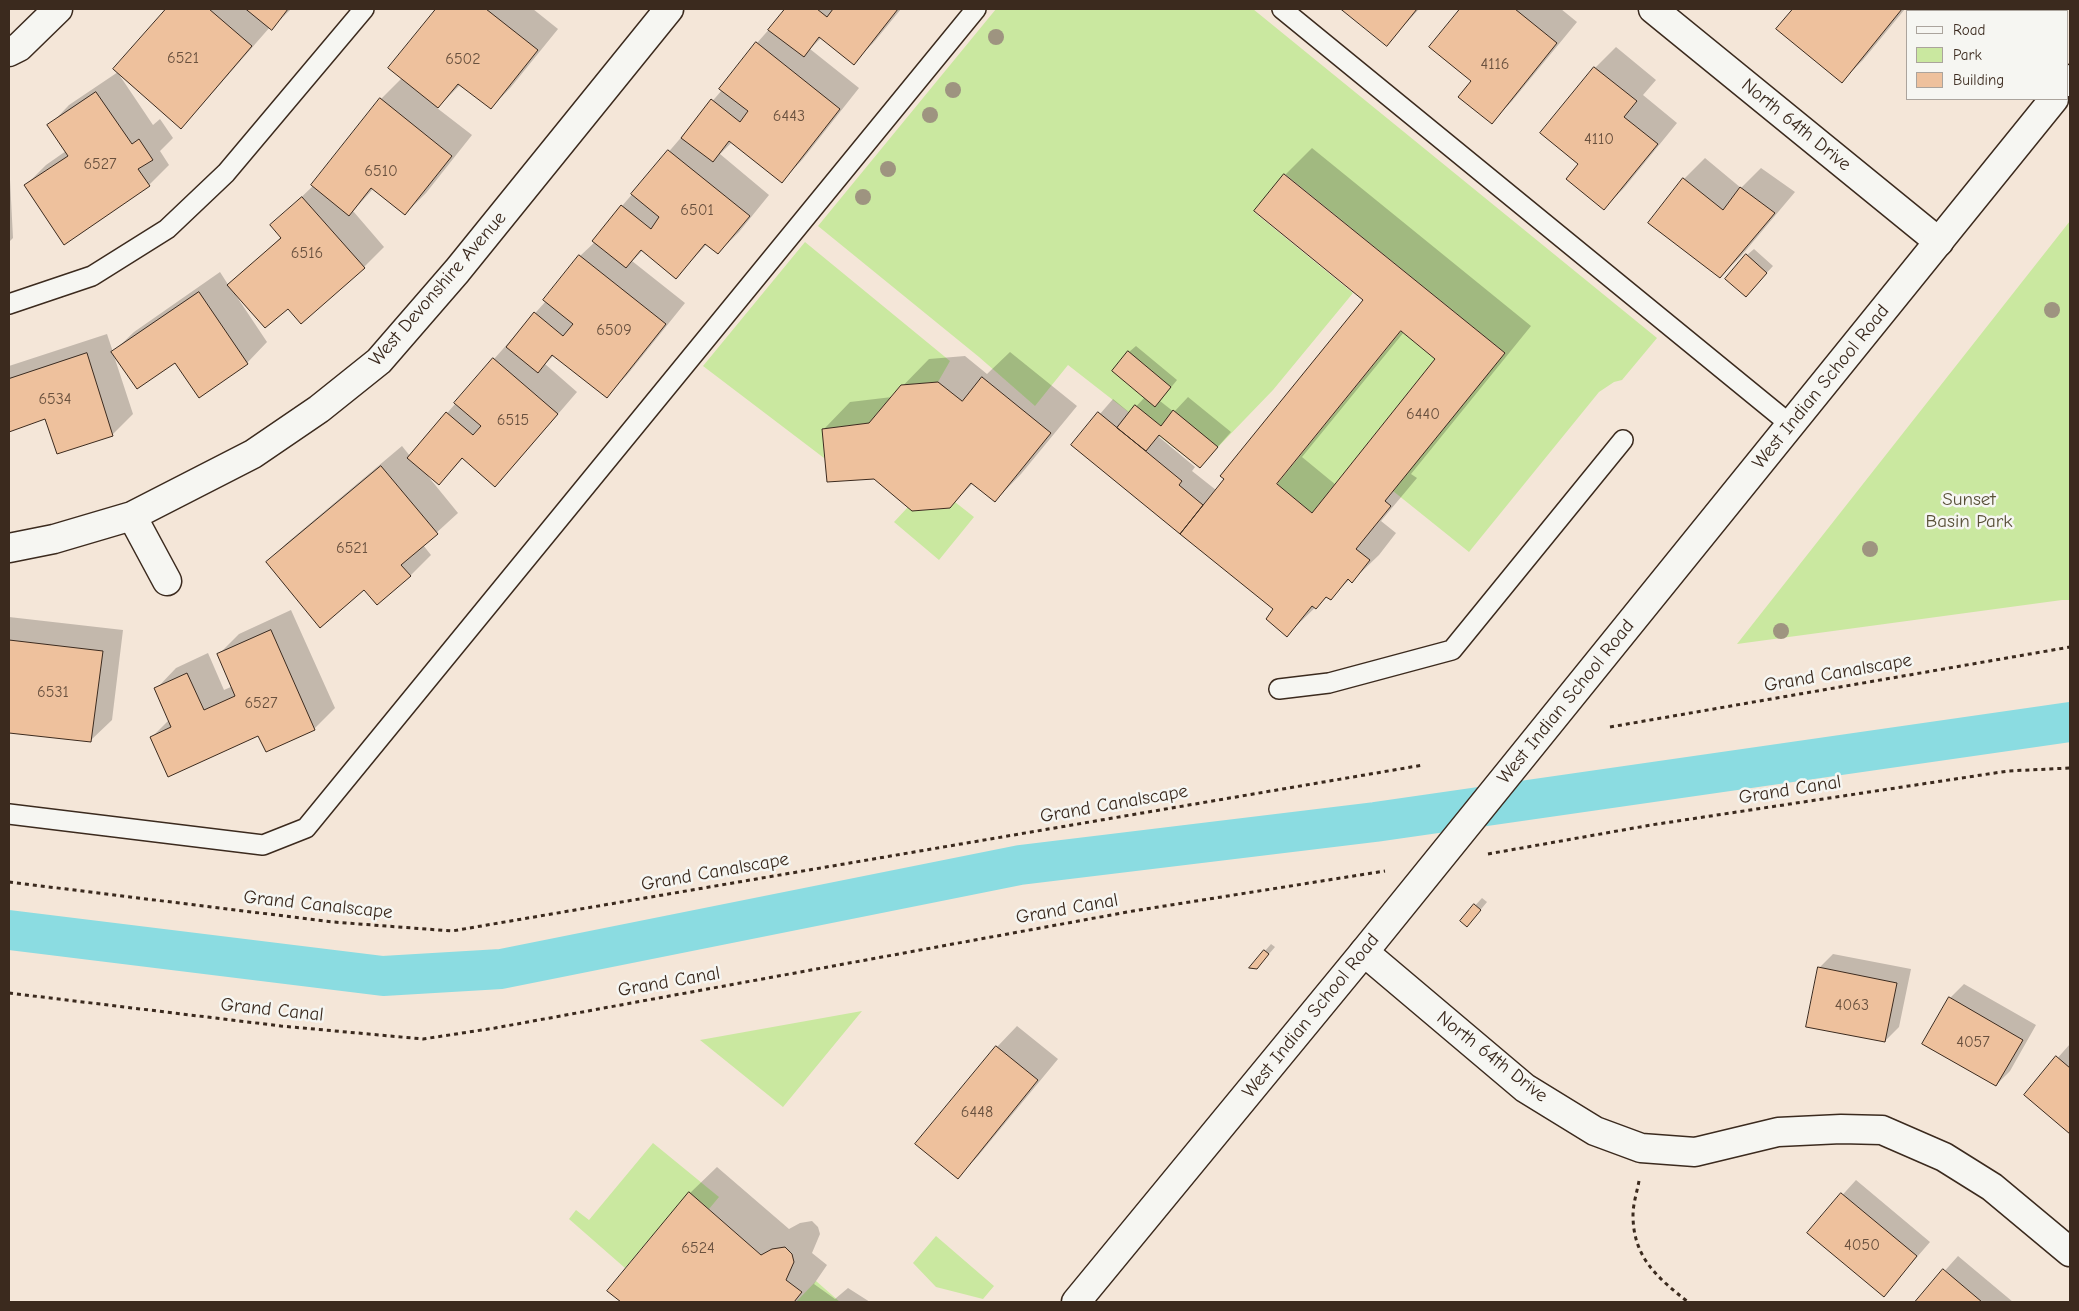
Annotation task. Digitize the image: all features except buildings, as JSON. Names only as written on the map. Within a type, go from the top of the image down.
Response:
[{"type":"street","points":[[9,52],[19,47],[58,9]]},
{"type":"street","name":"West Devonshire Avenue","points":[[9,548],[54,539],[132,516],[253,454],[319,409],[379,361],[457,271],[669,9]]},
{"type":"street","name":"North 64th Drive","points":[[1653,9],[1939,242]]},
{"type":"street","name":"West Indian School Road","points":[[1076,1302],[1364,952],[2053,100]]},
{"type":"street","points":[[132,516],[167,581]]},
{"type":"street","name":"North 64th Drive","points":[[1364,952],[1525,1088],[1596,1131],[1641,1148],[1695,1152],[1778,1132],[1841,1129],[1882,1130],[1944,1157],[1992,1187],[2070,1252]]},
{"type":"lane","points":[[9,304],[92,276],[167,229],[226,172],[364,9]]},
{"type":"lane","points":[[9,814],[264,845],[306,828],[976,9]]},
{"type":"lane","points":[[1282,9],[1791,425]]},
{"type":"lane","points":[[1280,689],[1328,683],[1452,650],[1623,440]]},
{"type":"path","name":"Grand Canalscape","points":[[1610,727],[2070,647]]},
{"type":"path","name":"Grand Canalscape","points":[[9,882],[333,922],[452,931],[1422,765]]},
{"type":"path","name":"Grand Canal","points":[[1515,850],[1651,825],[2008,771],[2070,768]]},
{"type":"path","name":"Grand Canal","points":[[9,993],[281,1026],[423,1039],[505,1026],[1133,911],[1330,879]]},
{"type":"path","points":[[1641,1148],[1639,1181],[1633,1214],[1640,1252],[1647,1265],[1658,1278],[1688,1302]]},
{"type":"green space","points":[[996,9],[1253,9],[1657,338],[1622,380],[1614,382],[1599,392],[1469,552],[1393,491],[1505,353],[1285,174],[1254,212],[1353,293],[1273,390],[1200,468],[1068,365],[1035,406],[979,357],[818,226]]},
{"type":"green space","name":"Sunset Basin Park","points":[[2070,221],[2070,600],[1737,644]]},
{"type":"green space","points":[[805,242],[950,361],[938,382],[901,385],[869,423],[823,429],[824,458],[703,366]]},
{"type":"green space","points":[[1401,331],[1435,359],[1312,513],[1277,484]]},
{"type":"green space","points":[[955,502],[974,517],[939,560],[894,522],[908,507],[913,511],[950,508]]},
{"type":"green space","points":[[862,1011],[783,1107],[700,1040]]},
{"type":"green space","points":[[653,1143],[719,1197],[709,1209],[689,1193],[625,1268],[569,1219],[576,1210],[589,1220]]},
{"type":"green space","points":[[936,1236],[994,1286],[983,1299],[936,1287],[913,1263]]},
{"type":"green space","points":[[816,1281],[840,1302],[796,1302]]},
{"type":"waterway","points":[[9,930],[383,976],[501,969],[1020,865],[1375,822],[2070,722]]}]
